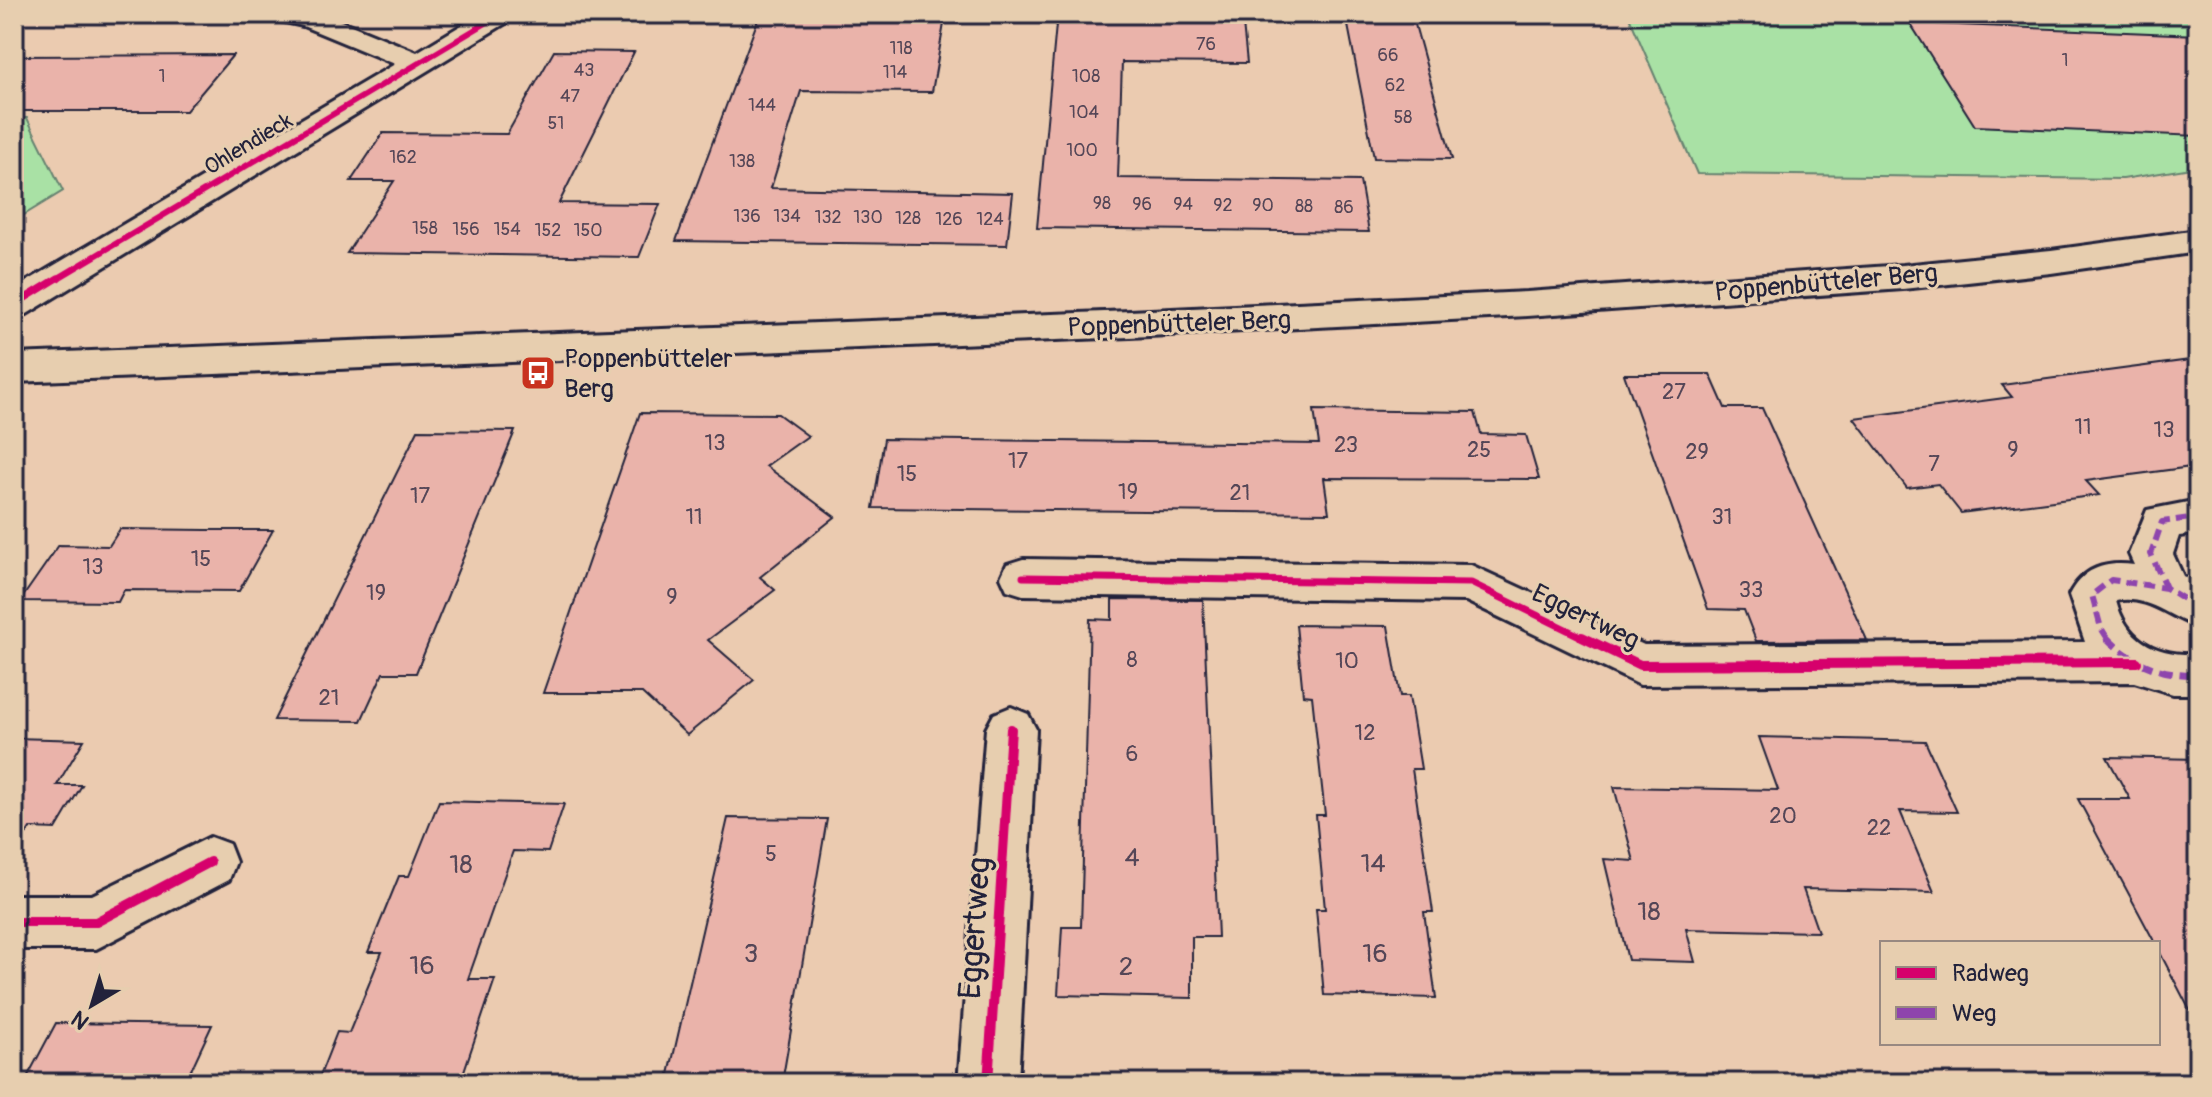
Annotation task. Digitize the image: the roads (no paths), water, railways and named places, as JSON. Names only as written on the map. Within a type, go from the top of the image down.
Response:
[{"type":"street","points":[[286,14],[311,19],[418,63]]},
{"type":"street","name":"Ohlendieck","points":[[14,305],[501,14]]},
{"type":"street","name":"Poppenbütteler Berg","points":[[14,368],[1245,321],[1748,290],[1991,267],[2198,241]]},
{"type":"street","points":[[2182,598],[2151,554],[2162,522],[2198,517]]},
{"type":"street","name":"Eggertweg","points":[[1023,577],[1471,583],[1640,665],[2137,662]]},
{"type":"street","points":[[2182,598],[2111,580],[2092,595],[2104,636],[2137,662],[2177,676],[2198,674]]},
{"type":"street","name":"Eggertweg","points":[[988,1083],[1011,729]]},
{"type":"street","points":[[14,922],[96,922],[210,862]]},
{"type":"place","name":"Poppenbütteler Berg","points":[[538,373]]}]
